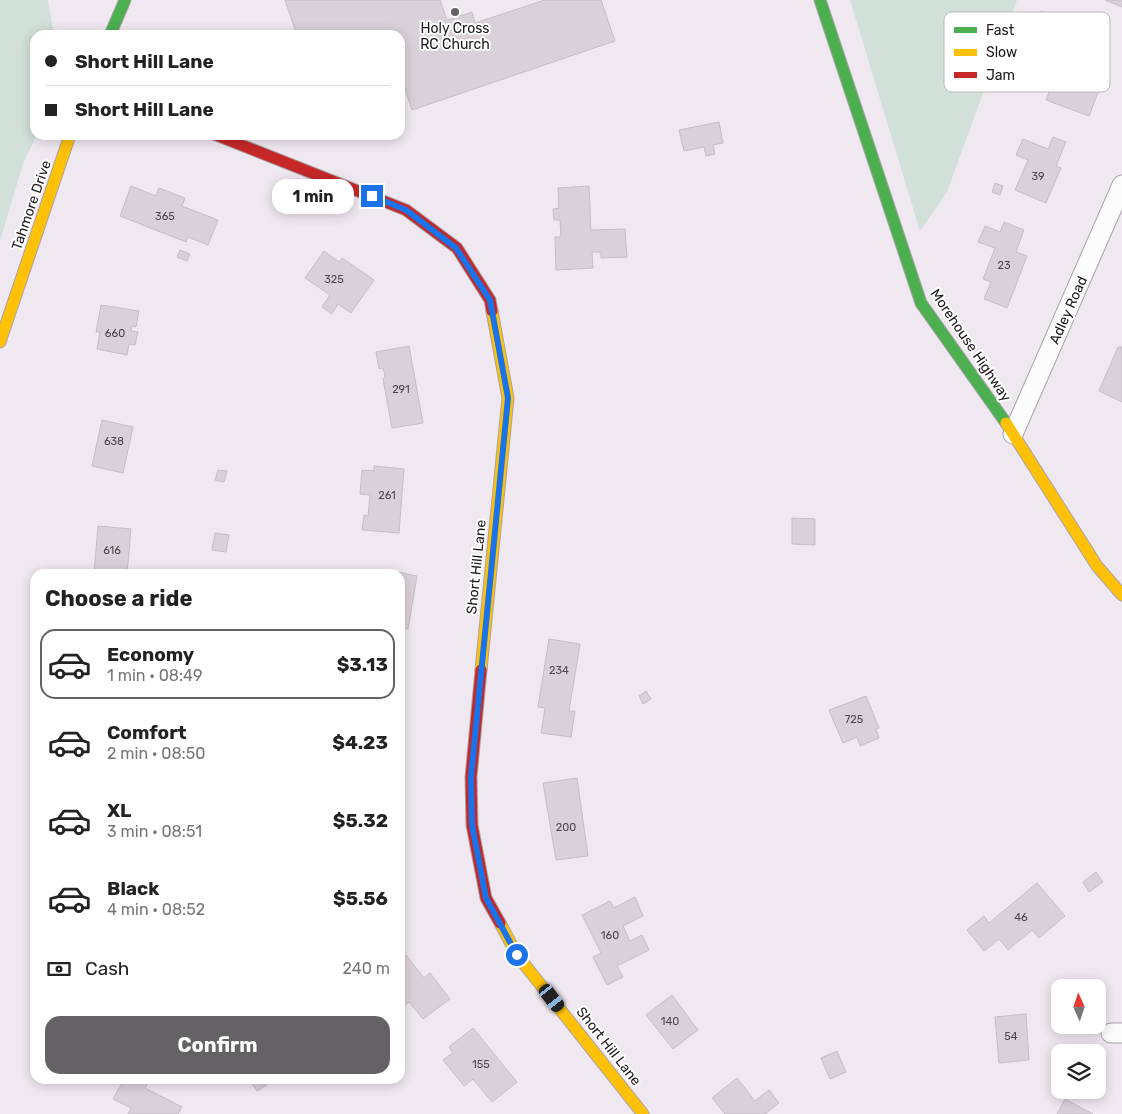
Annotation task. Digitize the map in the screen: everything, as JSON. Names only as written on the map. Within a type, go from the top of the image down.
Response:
[{"type":"street","points":[[112,30],[125,0]]},
{"type":"street","name":"Morehouse Highway","points":[[820,0],[921,303],[1013,434],[1098,566],[1122,595]]},
{"type":"street","name":"Tahmore Drive","points":[[0,342],[68,140]]},
{"type":"street","name":"Short Hill Lane","points":[[229,140],[406,210],[456,248],[490,300],[508,398],[471,777],[472,825],[486,898],[517,955],[643,1114]]},
{"type":"street","name":"Adley Road","points":[[1013,434],[1122,184]]},
{"type":"shaded area","points":[[0,0],[48,0],[53,30],[30,30],[30,140],[34,140],[24,161],[0,241]]},
{"type":"shaded area","points":[[850,0],[1017,0],[1013,12],[944,12],[944,92],[983,92],[947,192],[920,231]]},
{"type":"building","points":[[285,0],[440,0],[447,20],[472,12],[475,23],[545,0],[601,0],[615,41],[412,110],[405,88],[405,30],[295,30]]},
{"type":"building","points":[[1105,0],[1122,0],[1122,7]]},
{"type":"building","points":[[1049,92],[1098,92],[1089,116],[1046,100]]},
{"type":"building","points":[[719,122],[723,143],[713,145],[715,154],[706,156],[704,147],[684,151],[679,130]]},
{"type":"building","points":[[1053,137],[1066,142],[1056,166],[1061,168],[1046,203],[1015,190],[1028,160],[1016,155],[1023,139],[1048,149]]},
{"type":"building","points":[[995,183],[1003,186],[1000,195],[992,192]]},
{"type":"building","points":[[131,186],[156,196],[159,188],[185,198],[182,206],[218,220],[208,245],[188,237],[186,242],[120,216]]},
{"type":"building","points":[[589,186],[591,230],[625,229],[627,257],[601,258],[601,252],[592,252],[593,268],[556,270],[555,237],[561,237],[560,220],[554,220],[553,209],[559,208],[558,188]]},
{"type":"building","points":[[1004,222],[1024,230],[1016,252],[1027,256],[1007,308],[984,299],[991,282],[983,279],[995,248],[978,242],[985,226],[1000,232]]},
{"type":"building","points":[[180,250],[190,254],[187,261],[177,257]]},
{"type":"building","points":[[324,251],[339,262],[342,258],[374,280],[351,313],[338,304],[332,314],[322,307],[330,295],[305,278]]},
{"type":"building","points":[[101,305],[139,311],[136,327],[132,326],[131,331],[138,332],[135,345],[129,344],[127,355],[97,349],[100,332],[96,332]]},
{"type":"building","points":[[409,346],[423,423],[392,428],[383,379],[385,376],[383,368],[379,369],[376,352]]},
{"type":"building","points":[[1118,347],[1122,347],[1122,402],[1099,391]]},
{"type":"building","points":[[102,420],[133,427],[123,473],[92,466]]},
{"type":"building","points":[[374,466],[404,469],[399,533],[362,530],[364,515],[368,516],[370,495],[360,494],[362,470],[374,471]]},
{"type":"building","points":[[218,470],[227,471],[224,482],[215,480]]},
{"type":"building","points":[[792,518],[815,519],[815,545],[792,544]]},
{"type":"building","points":[[98,526],[131,529],[127,569],[94,569]]},
{"type":"building","points":[[215,533],[229,535],[226,552],[212,550]]},
{"type":"building","points":[[405,574],[417,576],[408,629],[405,629]]},
{"type":"building","points":[[549,639],[580,644],[569,711],[575,711],[571,737],[541,733],[545,708],[538,707]]},
{"type":"building","points":[[646,691],[651,699],[643,704],[639,696]]},
{"type":"building","points":[[866,696],[879,728],[876,729],[879,738],[860,746],[857,737],[843,743],[829,710]]},
{"type":"building","points":[[577,778],[588,856],[556,860],[543,783]]},
{"type":"building","points":[[1096,872],[1103,882],[1089,892],[1083,882]]},
{"type":"building","points":[[1037,883],[1065,916],[1039,938],[1032,930],[1008,950],[999,939],[984,951],[967,930],[984,916],[989,923]]},
{"type":"building","points":[[635,897],[643,916],[623,926],[630,941],[642,935],[649,950],[617,966],[623,977],[607,985],[593,957],[601,953],[582,915],[610,901],[614,908]]},
{"type":"building","points":[[405,956],[424,978],[430,973],[450,999],[423,1019],[409,1002],[405,1005]]},
{"type":"building","points":[[672,995],[698,1030],[673,1049],[646,1015]]},
{"type":"building","points":[[1026,1014],[1029,1060],[999,1063],[995,1017]]},
{"type":"building","points":[[473,1028],[517,1082],[492,1102],[473,1079],[464,1086],[443,1060],[453,1053],[449,1047]]},
{"type":"building","points":[[837,1051],[846,1072],[830,1079],[821,1058]]},
{"type":"building","points":[[737,1078],[755,1101],[769,1090],[779,1103],[765,1114],[725,1114],[712,1098]]},
{"type":"building","points":[[121,1084],[147,1084],[145,1088],[182,1107],[178,1114],[128,1114],[131,1108],[113,1099]]},
{"type":"building","points":[[252,1084],[267,1085],[257,1091]]},
{"type":"building","points":[[1065,1099],[1093,1114],[1057,1114]]},
{"type":"traffic: fast","points":[[112,30],[125,0]]},
{"type":"traffic: fast","points":[[820,0],[921,303],[1006,423]]},
{"type":"traffic: slow","points":[[0,342],[68,140]]},
{"type":"traffic: slow","points":[[481,670],[508,398],[492,311]]},
{"type":"traffic: slow","points":[[1006,423],[1097,566],[1122,595]]},
{"type":"traffic: slow","points":[[500,923],[517,955],[643,1114]]},
{"type":"traffic: jam","points":[[229,140],[406,210],[457,248],[490,300],[492,311]]},
{"type":"traffic: jam","points":[[481,670],[471,777],[472,825],[486,898],[500,923]]},
{"type":"place","name":"Holy Cross RC Church","points":[[455,12]]},
{"type":"route","points":[[372,196],[406,210],[456,248],[490,300],[508,398],[471,777],[472,825],[486,898],[517,955]]}]
